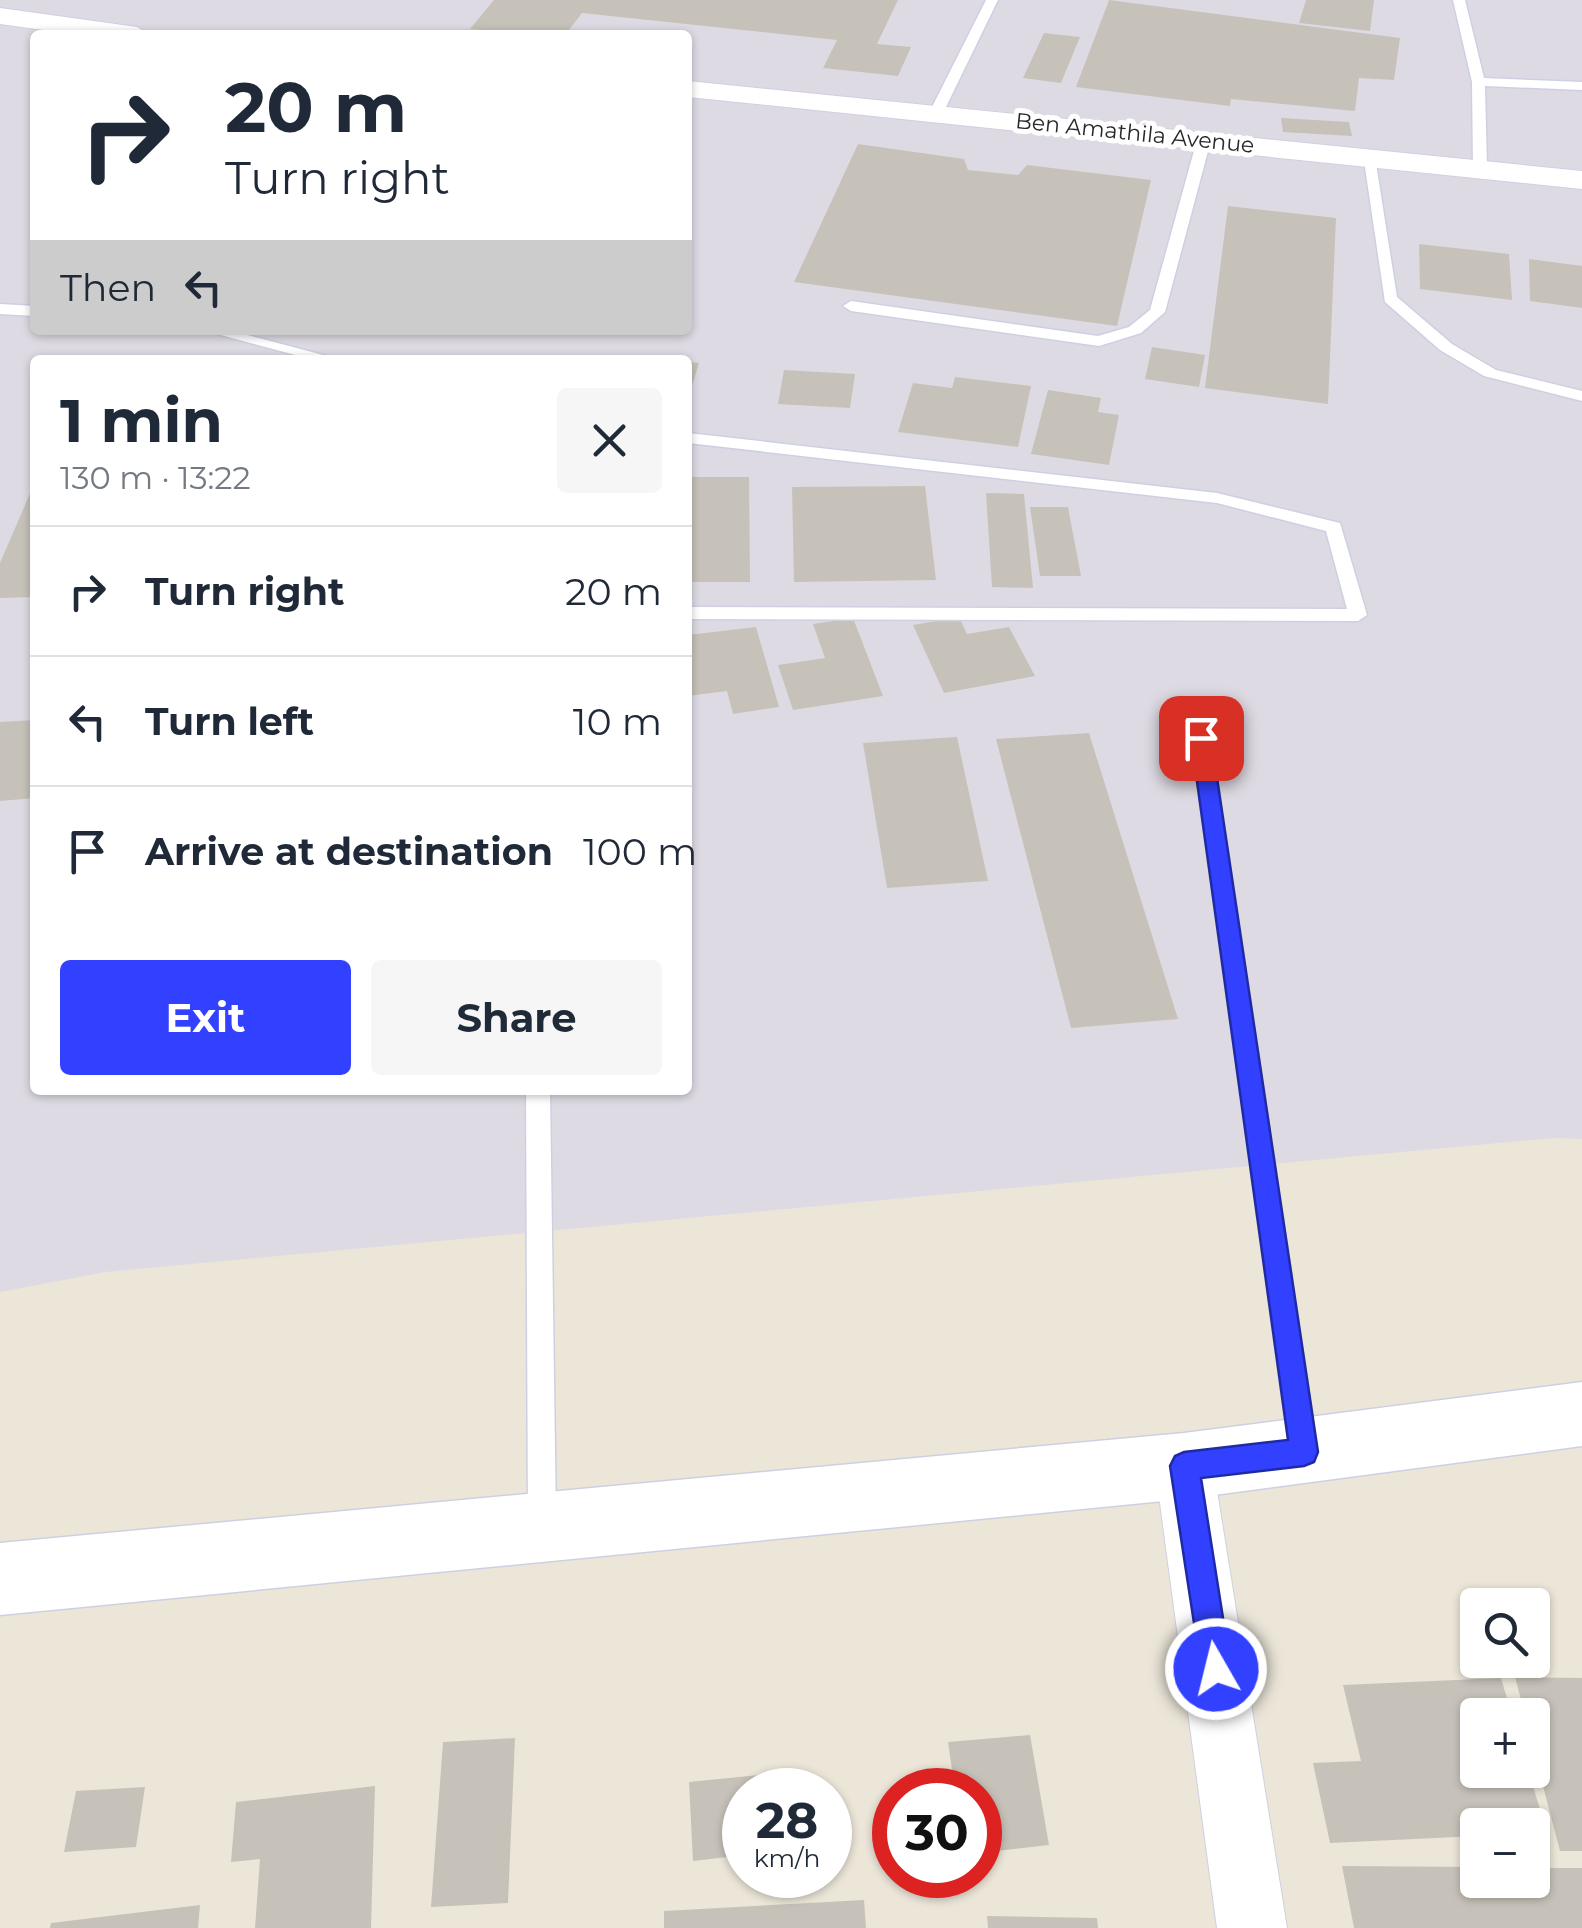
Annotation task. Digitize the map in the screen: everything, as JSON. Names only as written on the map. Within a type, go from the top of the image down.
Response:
[{"type":"street","points":[[0,16],[101,30]]},
{"type":"street","name":"Ben Amathila Avenue","points":[[692,89],[1582,180]]},
{"type":"street","points":[[0,1580],[1184,1466],[1582,1414]]},
{"type":"street","points":[[1184,1466],[1252,1928]]},
{"type":"lane","points":[[936,113],[992,0]]},
{"type":"lane","points":[[1459,0],[1478,82],[1480,168]]},
{"type":"lane","points":[[1478,82],[1582,86]]},
{"type":"lane","points":[[851,306],[1100,341],[1134,330],[1157,312],[1204,140]]},
{"type":"lane","points":[[1368,157],[1390,299],[1446,347],[1490,373],[1582,396]]},
{"type":"lane","points":[[0,326],[4,309],[30,310]]},
{"type":"lane","points":[[231,335],[313,355]]},
{"type":"lane","points":[[692,438],[1218,498],[1334,527],[1358,616],[692,613]]},
{"type":"lane","points":[[1201,738],[1304,1452]]},
{"type":"lane","points":[[538,1095],[542,1525]]},
{"type":"shaded area","points":[[0,0],[1582,0],[1582,1139],[1553,1138],[106,1272],[0,1292]]},
{"type":"building","points":[[494,0],[898,0],[877,44],[911,47],[898,76],[823,68],[837,40],[582,13],[569,30],[470,29]]},
{"type":"building","points":[[1109,0],[1400,38],[1394,80],[1359,78],[1355,111],[1231,99],[1230,106],[1076,87]]},
{"type":"building","points":[[1306,0],[1374,0],[1370,31],[1299,23]]},
{"type":"building","points":[[1044,33],[1080,37],[1061,83],[1023,78]]},
{"type":"building","points":[[1281,118],[1349,122],[1352,136],[1283,132]]},
{"type":"building","points":[[858,144],[964,159],[968,170],[1018,175],[1027,165],[1151,180],[1117,326],[794,282]]},
{"type":"building","points":[[1228,206],[1336,218],[1328,404],[1205,388]]},
{"type":"building","points":[[1419,244],[1509,254],[1512,300],[1420,289]]},
{"type":"building","points":[[1529,259],[1582,266],[1582,308],[1530,301]]},
{"type":"building","points":[[1152,347],[1205,355],[1199,387],[1145,379]]},
{"type":"building","points":[[692,362],[699,363],[692,386]]},
{"type":"building","points":[[784,370],[855,374],[850,408],[778,404]]},
{"type":"building","points":[[955,377],[1031,386],[1018,447],[898,432],[913,383],[952,388]]},
{"type":"building","points":[[1048,390],[1101,398],[1098,412],[1119,415],[1109,465],[1031,454]]},
{"type":"building","points":[[692,477],[749,477],[750,582],[692,582]]},
{"type":"building","points":[[925,486],[936,580],[794,582],[792,487]]},
{"type":"building","points":[[986,493],[1024,494],[1033,588],[992,587]]},
{"type":"building","points":[[30,494],[30,597],[0,598],[0,563]]},
{"type":"building","points":[[1030,507],[1068,507],[1081,576],[1040,576]]},
{"type":"building","points":[[959,617],[967,634],[1009,627],[1035,676],[944,693],[913,625]]},
{"type":"building","points":[[853,618],[883,696],[793,710],[778,665],[825,658],[813,624]]},
{"type":"building","points":[[756,627],[779,707],[733,714],[727,691],[692,695],[692,635]]},
{"type":"building","points":[[30,720],[30,798],[0,801],[0,722]]},
{"type":"building","points":[[1089,733],[1178,1019],[1071,1028],[996,739]]},
{"type":"building","points":[[957,737],[988,881],[887,888],[863,743]]},
{"type":"building","points":[[1501,1678],[1507,1698],[1460,1698],[1460,1788],[1534,1788],[1540,1808],[1460,1808],[1460,1837],[1330,1843],[1313,1763],[1361,1761],[1343,1685]]},
{"type":"building","points":[[1515,1678],[1582,1678],[1582,1851],[1560,1851],[1544,1788],[1550,1788],[1550,1698],[1521,1698]]},
{"type":"building","points":[[1030,1735],[1049,1845],[1002,1850],[1002,1768],[952,1768],[948,1742]]},
{"type":"building","points":[[515,1738],[508,1903],[431,1907],[443,1742]]},
{"type":"building","points":[[722,1779],[722,1858],[693,1861],[689,1782]]},
{"type":"building","points":[[375,1786],[371,1928],[255,1928],[260,1859],[231,1862],[236,1802]]},
{"type":"building","points":[[145,1787],[136,1847],[64,1852],[76,1791]]},
{"type":"building","points":[[1342,1866],[1460,1867],[1460,1898],[1550,1898],[1550,1868],[1582,1868],[1582,1928],[1354,1928]]},
{"type":"building","points":[[864,1900],[866,1928],[664,1928],[664,1911]]},
{"type":"building","points":[[200,1905],[198,1928],[50,1928],[51,1923]]},
{"type":"building","points":[[987,1916],[1097,1918],[1098,1928],[988,1928]]},
{"type":"route","points":[[1201,738],[1304,1452],[1184,1466],[1216,1669]]}]
